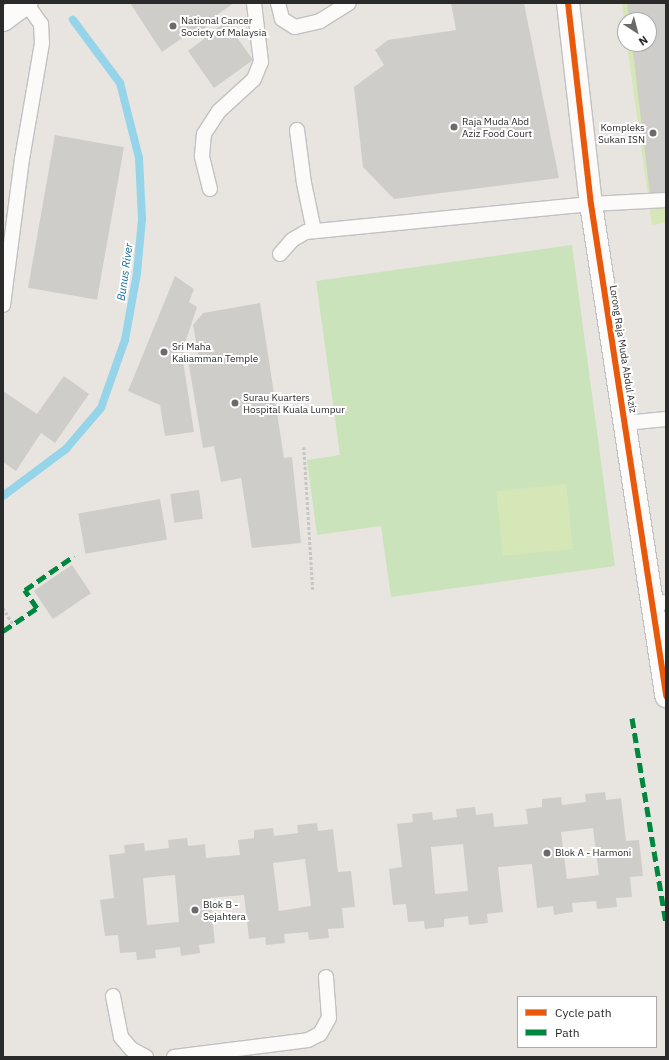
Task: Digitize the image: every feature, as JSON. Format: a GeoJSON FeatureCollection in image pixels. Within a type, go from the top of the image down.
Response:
{"type":"FeatureCollection","features":[{"type":"Feature","properties":{"kind":"street"},"geometry":{"type":"LineString","coordinates":[[3,20],[26,3]]}},
{"type":"Feature","properties":{"kind":"street","name":"Lorong Raja Muda Abdul Aziz"},"geometry":{"type":"LineString","coordinates":[[568,3],[591,204],[625,423],[659,603],[666,696]]}},
{"type":"Feature","properties":{"kind":"lane"},"geometry":{"type":"LineString","coordinates":[[3,305],[22,159],[42,43],[41,24],[26,3]]}},
{"type":"Feature","properties":{"kind":"lane"},"geometry":{"type":"LineString","coordinates":[[210,189],[202,156],[204,134],[219,111],[254,80],[261,62],[254,3]]}},
{"type":"Feature","properties":{"kind":"lane"},"geometry":{"type":"LineString","coordinates":[[278,3],[282,19],[295,27],[320,21],[349,3]]}},
{"type":"Feature","properties":{"kind":"lane"},"geometry":{"type":"LineString","coordinates":[[297,130],[304,183],[314,231]]}},
{"type":"Feature","properties":{"kind":"lane"},"geometry":{"type":"LineString","coordinates":[[280,254],[292,240],[306,232],[591,204],[666,200]]}},
{"type":"Feature","properties":{"kind":"lane"},"geometry":{"type":"LineString","coordinates":[[625,423],[666,419]]}},
{"type":"Feature","properties":{"kind":"lane"},"geometry":{"type":"LineString","coordinates":[[174,1057],[308,1040],[320,1034],[329,1018],[326,977]]}},
{"type":"Feature","properties":{"kind":"lane"},"geometry":{"type":"LineString","coordinates":[[113,996],[121,1037],[131,1049],[146,1057]]}},
{"type":"Feature","properties":{"kind":"path"},"geometry":{"type":"LineString","coordinates":[[304,447],[312,590]]}},
{"type":"Feature","properties":{"kind":"path"},"geometry":{"type":"LineString","coordinates":[[3,608],[13,624]]}},
{"type":"Feature","properties":{"kind":"green space","name":"Kompleks Sukan ISN"},"geometry":{"type":"Polygon","coordinates":[[[622,3],[666,3],[666,222],[652,225],[628,52],[657,52],[657,12],[623,12],[622,3]]]}},
{"type":"Feature","properties":{"kind":"green space"},"geometry":{"type":"Polygon","coordinates":[[[572,245],[615,566],[391,597],[381,526],[317,535],[307,460],[340,455],[316,281],[572,245]]]}},
{"type":"Feature","properties":{"kind":"green space"},"geometry":{"type":"Polygon","coordinates":[[[566,484],[573,549],[503,556],[496,491],[566,484]]]}},
{"type":"Feature","properties":{"kind":"building"},"geometry":{"type":"Polygon","coordinates":[[[130,3],[234,3],[204,24],[210,33],[226,22],[253,60],[214,88],[188,51],[204,39],[197,28],[162,52],[130,3]]]}},
{"type":"Feature","properties":{"kind":"building","name":"Raja Muda Abd Aziz Food Court"},"geometry":{"type":"Polygon","coordinates":[[[451,3],[524,3],[559,178],[394,199],[363,167],[354,87],[384,65],[375,50],[388,40],[456,30],[451,3]]]}},
{"type":"Feature","properties":{"kind":"building","name":"Kompleks Sukan ISN"},"geometry":{"type":"Polygon","coordinates":[[[627,3],[666,3],[666,192],[650,194],[633,52],[657,52],[657,12],[628,12],[627,3]]]}},
{"type":"Feature","properties":{"kind":"building"},"geometry":{"type":"Polygon","coordinates":[[[55,135],[124,147],[97,300],[28,288],[55,135]]]}},
{"type":"Feature","properties":{"kind":"building","name":"Sri Maha Kaliamman Temple"},"geometry":{"type":"Polygon","coordinates":[[[175,276],[194,289],[189,302],[197,307],[185,343],[183,361],[194,432],[165,436],[160,405],[128,391],[175,276]]]}},
{"type":"Feature","properties":{"kind":"building","name":"Surau Kuarters Hospital Kuala Lumpur"},"geometry":{"type":"Polygon","coordinates":[[[260,303],[284,458],[292,457],[301,543],[252,548],[241,478],[221,482],[214,446],[203,448],[188,360],[199,358],[193,325],[203,313],[260,303]]]}},
{"type":"Feature","properties":{"kind":"building"},"geometry":{"type":"Polygon","coordinates":[[[64,376],[89,394],[55,443],[41,433],[16,471],[3,462],[3,391],[37,414],[64,376]]]}},
{"type":"Feature","properties":{"kind":"building"},"geometry":{"type":"Polygon","coordinates":[[[199,490],[203,519],[174,523],[170,494],[199,490]]]}},
{"type":"Feature","properties":{"kind":"building"},"geometry":{"type":"Polygon","coordinates":[[[160,499],[167,539],[85,554],[78,513],[160,499]]]}},
{"type":"Feature","properties":{"kind":"building"},"geometry":{"type":"Polygon","coordinates":[[[72,565],[91,593],[53,619],[34,591],[72,565]]]}},
{"type":"Feature","properties":{"kind":"building"},"geometry":{"type":"Polygon","coordinates":[[[605,792],[606,800],[621,798],[626,841],[639,840],[643,876],[630,877],[632,897],[616,898],[617,907],[597,909],[596,901],[572,903],[573,912],[554,915],[553,906],[537,908],[532,864],[498,867],[503,912],[487,914],[488,923],[469,925],[468,916],[444,919],[444,927],[425,929],[424,921],[408,922],[406,904],[393,905],[389,869],[402,867],[397,824],[413,822],[412,814],[432,812],[433,820],[457,817],[456,809],[475,807],[476,815],[493,813],[494,827],[528,824],[526,809],[542,807],[542,799],[561,797],[562,805],[586,802],[585,794],[605,792]],[[593,828],[561,832],[567,879],[599,875],[593,828]],[[463,844],[431,847],[435,894],[468,891],[463,844]]]}},
{"type":"Feature","properties":{"kind":"building"},"geometry":{"type":"Polygon","coordinates":[[[317,823],[318,831],[333,829],[338,872],[351,871],[355,907],[342,908],[344,928],[328,929],[329,938],[309,940],[308,932],[284,934],[285,943],[266,945],[265,937],[249,939],[244,895],[210,898],[215,943],[199,945],[200,953],[181,956],[180,947],[155,950],[156,958],[137,960],[136,952],[120,953],[118,935],[105,936],[100,900],[114,898],[109,855],[125,853],[124,845],[144,843],[145,851],[169,848],[168,840],[187,838],[188,846],[205,844],[206,858],[240,855],[238,840],[254,838],[254,830],[273,828],[274,836],[298,833],[297,825],[317,823]],[[305,859],[273,863],[279,911],[311,906],[305,859]],[[175,875],[143,878],[147,925],[179,922],[175,875]]]}},
{"type":"Feature","properties":{"kind":"waterway","name":"Bunus River"},"geometry":{"type":"LineString","coordinates":[[3,496],[66,449],[101,408],[125,340],[137,273],[142,219],[139,158],[120,83],[73,20]]}},
{"type":"Feature","properties":{"kind":"marked path"},"geometry":{"type":"LineString","coordinates":[[3,631],[37,608],[25,590],[74,556]]}},
{"type":"Feature","properties":{"kind":"marked path"},"geometry":{"type":"LineString","coordinates":[[632,718],[666,923]]}},
{"type":"Feature","properties":{"kind":"cycle path"},"geometry":{"type":"LineString","coordinates":[[568,3],[591,204],[666,696]]}},
{"type":"Feature","properties":{"kind":"place","name":"National Cancer Society of Malaysia"},"geometry":{"type":"Point","coordinates":[173,26]}},
{"type":"Feature","properties":{"kind":"place","name":"Raja Muda Abd Aziz Food Court"},"geometry":{"type":"Point","coordinates":[454,127]}},
{"type":"Feature","properties":{"kind":"place","name":"Kompleks Sukan ISN"},"geometry":{"type":"Point","coordinates":[653,133]}},
{"type":"Feature","properties":{"kind":"place","name":"Sri Maha Kaliamman Temple"},"geometry":{"type":"Point","coordinates":[164,352]}},
{"type":"Feature","properties":{"kind":"place","name":"Surau Kuarters Hospital Kuala Lumpur"},"geometry":{"type":"Point","coordinates":[235,403]}},
{"type":"Feature","properties":{"kind":"place","name":"Blok A - Harmoni"},"geometry":{"type":"Point","coordinates":[547,853]}},
{"type":"Feature","properties":{"kind":"place","name":"Blok B - Sejahtera"},"geometry":{"type":"Point","coordinates":[195,910]}}]}
